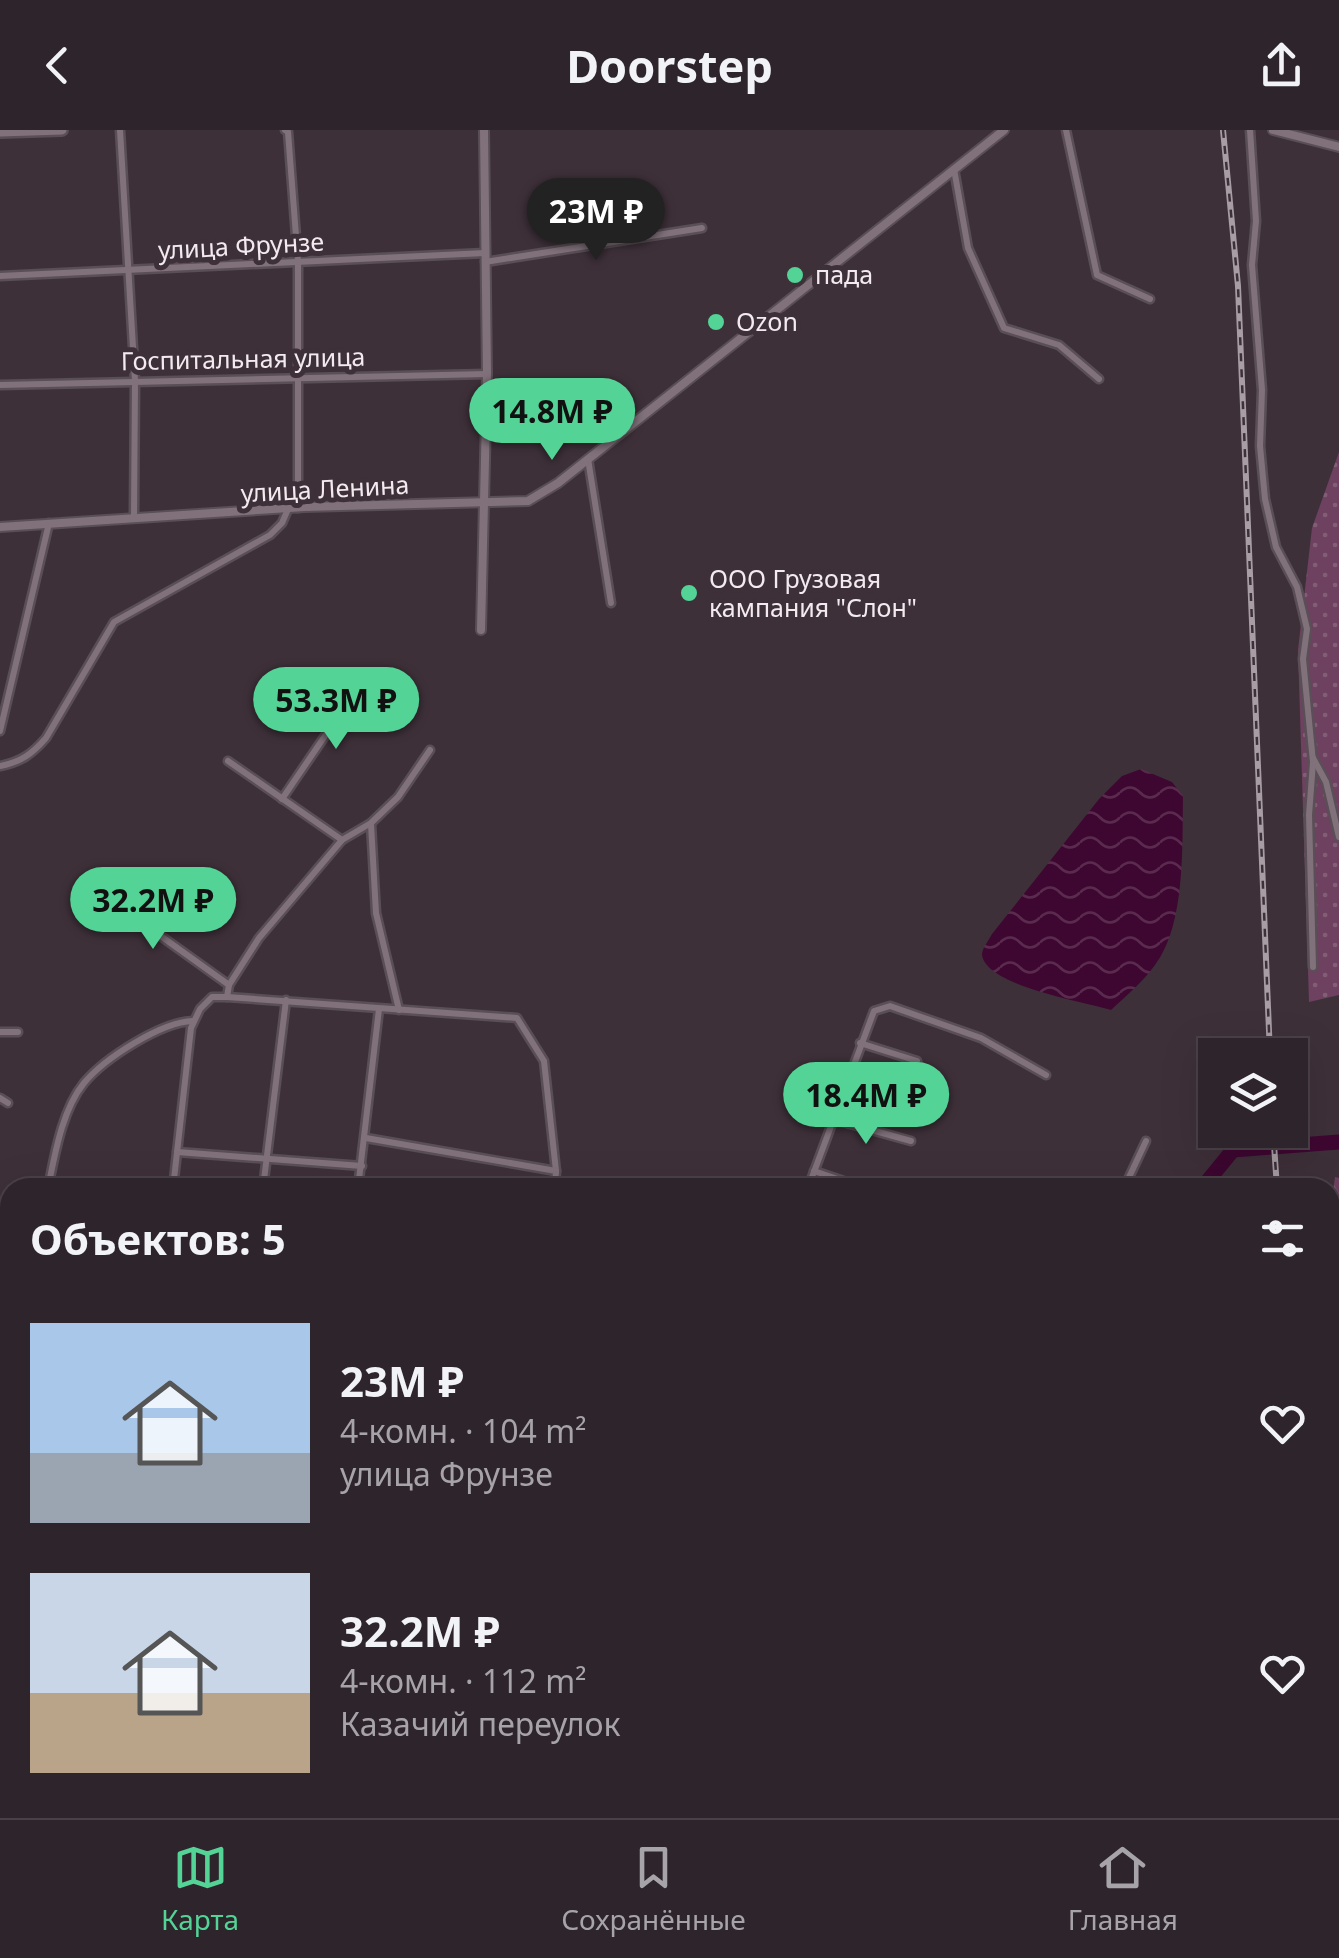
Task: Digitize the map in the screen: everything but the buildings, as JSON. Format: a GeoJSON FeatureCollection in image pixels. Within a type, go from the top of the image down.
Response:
{"type":"FeatureCollection","features":[{"type":"Feature","properties":{"kind":"main road"},"geometry":{"type":"LineString","coordinates":[[0,132],[62,130]]}},
{"type":"Feature","properties":{"kind":"street"},"geometry":{"type":"LineString","coordinates":[[120,130],[135,381],[134,519]]}},
{"type":"Feature","properties":{"kind":"street"},"geometry":{"type":"LineString","coordinates":[[0,766],[16,763],[46,738],[114,622],[270,536],[293,508],[298,262],[285,130]]}},
{"type":"Feature","properties":{"kind":"street"},"geometry":{"type":"LineString","coordinates":[[480,630],[486,374],[484,130]]}},
{"type":"Feature","properties":{"kind":"street","name":"улица Ленина"},"geometry":{"type":"LineString","coordinates":[[0,527],[293,508],[528,501],[588,459],[1004,130]]}},
{"type":"Feature","properties":{"kind":"street"},"geometry":{"type":"LineString","coordinates":[[1066,130],[1096,275],[1150,300]]}},
{"type":"Feature","properties":{"kind":"street"},"geometry":{"type":"LineString","coordinates":[[1250,130],[1256,221],[1252,265],[1262,390],[1260,446],[1264,499],[1276,547],[1296,587],[1307,629],[1303,659],[1312,758],[1309,815],[1314,967]]}},
{"type":"Feature","properties":{"kind":"street"},"geometry":{"type":"LineString","coordinates":[[1273,130],[1339,148]]}},
{"type":"Feature","properties":{"kind":"street"},"geometry":{"type":"LineString","coordinates":[[954,169],[968,248],[1004,328],[1059,345],[1099,379]]}},
{"type":"Feature","properties":{"kind":"street","name":"улица Фрунзе"},"geometry":{"type":"LineString","coordinates":[[0,276],[485,258],[702,228]]}},
{"type":"Feature","properties":{"kind":"street","name":"Госпитальная улица"},"geometry":{"type":"LineString","coordinates":[[0,384],[486,374]]}},
{"type":"Feature","properties":{"kind":"street"},"geometry":{"type":"LineString","coordinates":[[588,459],[611,603]]}},
{"type":"Feature","properties":{"kind":"street"},"geometry":{"type":"LineString","coordinates":[[0,731],[50,523]]}},
{"type":"Feature","properties":{"kind":"street"},"geometry":{"type":"LineString","coordinates":[[282,799],[359,686]]}},
{"type":"Feature","properties":{"kind":"street"},"geometry":{"type":"LineString","coordinates":[[226,997],[228,985],[258,938],[342,840],[370,823],[398,797],[430,750]]}},
{"type":"Feature","properties":{"kind":"street"},"geometry":{"type":"LineString","coordinates":[[1312,758],[1326,782],[1339,837]]}},
{"type":"Feature","properties":{"kind":"street"},"geometry":{"type":"LineString","coordinates":[[228,761],[342,840]]}},
{"type":"Feature","properties":{"kind":"street"},"geometry":{"type":"LineString","coordinates":[[370,823],[376,914],[398,1010]]}},
{"type":"Feature","properties":{"kind":"street"},"geometry":{"type":"LineString","coordinates":[[98,891],[228,985]]}},
{"type":"Feature","properties":{"kind":"street"},"geometry":{"type":"LineString","coordinates":[[174,1178],[193,1021],[212,997],[226,997],[517,1018],[544,1061],[555,1178]]}},
{"type":"Feature","properties":{"kind":"street"},"geometry":{"type":"LineString","coordinates":[[263,1178],[286,1000]]}},
{"type":"Feature","properties":{"kind":"street"},"geometry":{"type":"LineString","coordinates":[[812,1178],[874,1011],[890,1006],[981,1038],[1046,1075]]}},
{"type":"Feature","properties":{"kind":"street"},"geometry":{"type":"LineString","coordinates":[[360,1178],[379,1010]]}},
{"type":"Feature","properties":{"kind":"street"},"geometry":{"type":"LineString","coordinates":[[50,1178],[57,1144],[84,1083],[136,1040],[178,1022],[193,1021]]}},
{"type":"Feature","properties":{"kind":"street"},"geometry":{"type":"LineString","coordinates":[[0,1032],[18,1032]]}},
{"type":"Feature","properties":{"kind":"street"},"geometry":{"type":"LineString","coordinates":[[860,1043],[917,1061]]}},
{"type":"Feature","properties":{"kind":"street"},"geometry":{"type":"LineString","coordinates":[[832,1119],[911,1141]]}},
{"type":"Feature","properties":{"kind":"street"},"geometry":{"type":"LineString","coordinates":[[366,1138],[556,1171]]}},
{"type":"Feature","properties":{"kind":"street"},"geometry":{"type":"LineString","coordinates":[[1129,1178],[1146,1141]]}},
{"type":"Feature","properties":{"kind":"street"},"geometry":{"type":"LineString","coordinates":[[176,1152],[362,1166]]}},
{"type":"Feature","properties":{"kind":"street"},"geometry":{"type":"LineString","coordinates":[[814,1171],[835,1178]]}},
{"type":"Feature","properties":{"kind":"green space"},"geometry":{"type":"Polygon","coordinates":[[[1339,452],[1339,995],[1309,1002],[1298,650],[1312,528],[1339,452]]]}},
{"type":"Feature","properties":{"kind":"water"},"geometry":{"type":"Polygon","coordinates":[[[1141,769],[1172,782],[1183,796],[1177,906],[1165,948],[1155,965],[1111,1010],[1038,991],[1000,976],[982,955],[992,934],[1099,799],[1122,776],[1141,769]]]}},
{"type":"Feature","properties":{"kind":"waterway"},"geometry":{"type":"LineString","coordinates":[[1210,1178],[1233,1150],[1339,1142]]}},
{"type":"Feature","properties":{"kind":"railway"},"geometry":{"type":"LineString","coordinates":[[1223,130],[1238,286],[1269,1038]]}},
{"type":"Feature","properties":{"kind":"railway"},"geometry":{"type":"LineString","coordinates":[[1274,1148],[1276,1178]]}},
{"type":"Feature","properties":{"kind":"place","name":"пада"},"geometry":{"type":"Point","coordinates":[795,275]}},
{"type":"Feature","properties":{"kind":"place","name":"Ozon"},"geometry":{"type":"Point","coordinates":[716,322]}},
{"type":"Feature","properties":{"kind":"place","name":"ООО Грузовая кампания \"Слон\""},"geometry":{"type":"Point","coordinates":[689,593]}}]}
